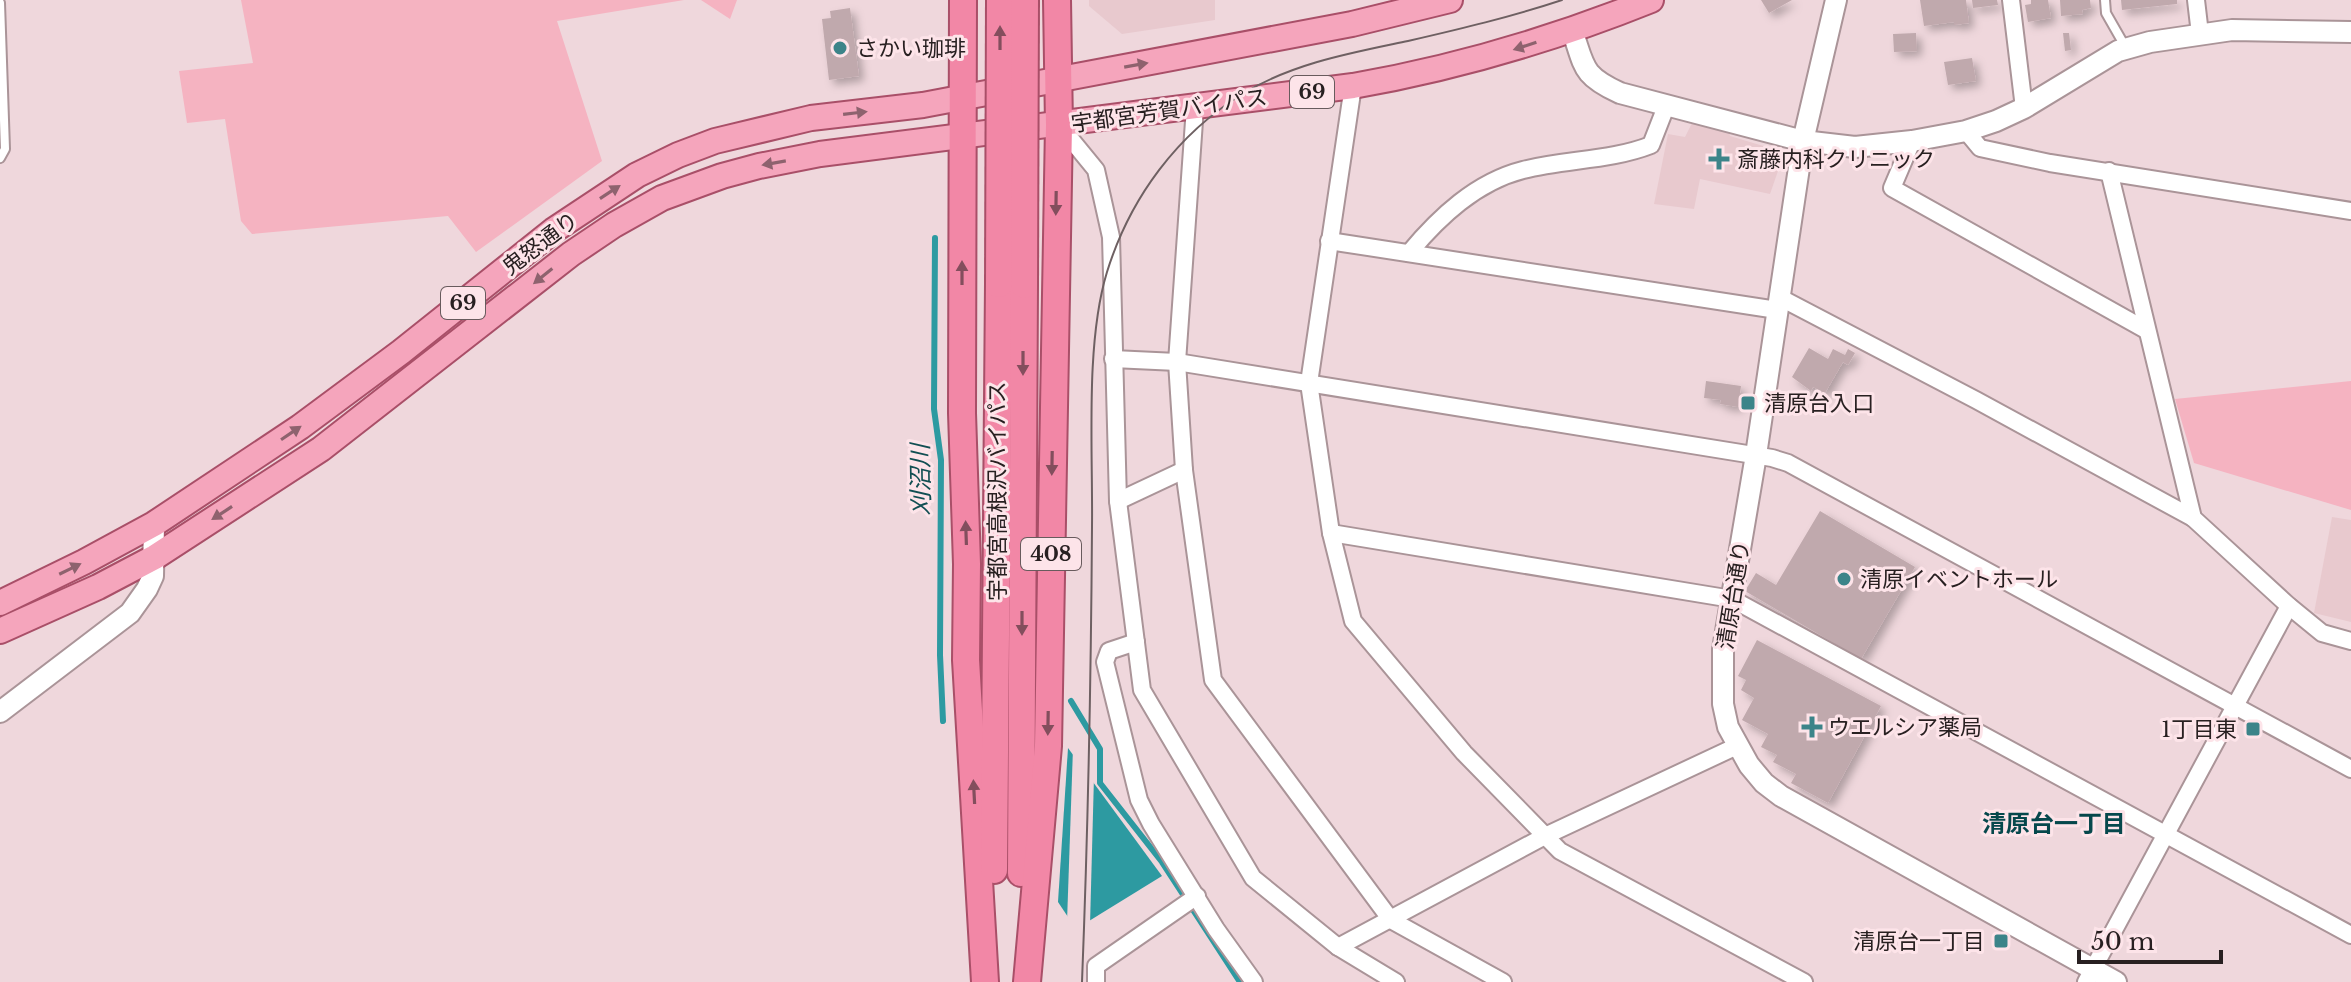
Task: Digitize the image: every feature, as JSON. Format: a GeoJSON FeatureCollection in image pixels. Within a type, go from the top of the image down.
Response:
{"type":"FeatureCollection","features":[{"type":"Feature","properties":{"kind":"highway"},"geometry":{"type":"LineString","coordinates":[[963,0],[962,413],[967,564],[966,660],[985,982]]}},
{"type":"Feature","properties":{"kind":"highway","name":"宇都宮高根沢バイパス"},"geometry":{"type":"LineString","coordinates":[[1000,0],[1011,285],[1021,982]]}},
{"type":"Feature","properties":{"kind":"highway","name":"宇都宮高根沢バイパス"},"geometry":{"type":"LineString","coordinates":[[993,982],[1011,285],[1025,0]]}},
{"type":"Feature","properties":{"kind":"highway","name":"408"},"geometry":{"type":"LineString","coordinates":[[1027,982],[1048,746],[1059,125],[1057,0]]}},
{"type":"Feature","properties":{"kind":"main road","name":"69"},"geometry":{"type":"LineString","coordinates":[[1059,78],[1352,24],[1450,0]]}},
{"type":"Feature","properties":{"kind":"main road","name":"宇都宮芳賀バイパス"},"geometry":{"type":"LineString","coordinates":[[962,136],[1353,86],[1484,59],[1651,0]]}},
{"type":"Feature","properties":{"kind":"main road","name":"鬼怒通り"},"geometry":{"type":"LineString","coordinates":[[0,603],[154,524],[300,427],[401,352],[554,230],[637,175],[678,155],[749,132],[811,118],[923,105],[1059,78]]}},
{"type":"Feature","properties":{"kind":"main road","name":"鬼怒通り"},"geometry":{"type":"LineString","coordinates":[[0,631],[98,587],[155,557],[321,449],[571,254],[662,198],[759,166],[820,154],[962,136]]}},
{"type":"Feature","properties":{"kind":"street","name":"清原台通り"},"geometry":{"type":"LineString","coordinates":[[1836,0],[1803,141],[1756,455],[1723,649],[1723,704],[1728,727],[1737,746],[1764,783],[1781,796],[2089,976],[2116,982]]}},
{"type":"Feature","properties":{"kind":"street"},"geometry":{"type":"LineString","coordinates":[[2011,0],[2024,108]]}},
{"type":"Feature","properties":{"kind":"street"},"geometry":{"type":"LineString","coordinates":[[2196,0],[2200,34]]}},
{"type":"Feature","properties":{"kind":"street"},"geometry":{"type":"LineString","coordinates":[[1572,30],[1587,73],[1597,83],[1620,93],[1803,141],[1855,147],[1966,131],[2024,108],[2093,64],[2127,48],[2150,42],[2263,29],[2351,32]]}},
{"type":"Feature","properties":{"kind":"street"},"geometry":{"type":"LineString","coordinates":[[1353,86],[1309,383],[1331,533],[1353,621],[1464,753],[1560,851],[1804,982]]}},
{"type":"Feature","properties":{"kind":"street"},"geometry":{"type":"LineString","coordinates":[[1409,253],[1435,221],[1469,196],[1503,177],[1524,170],[1626,155],[1651,145],[1667,104]]}},
{"type":"Feature","properties":{"kind":"street"},"geometry":{"type":"LineString","coordinates":[[1195,107],[1177,362],[1184,470],[1213,680],[1391,920],[1503,982]]}},
{"type":"Feature","properties":{"kind":"street"},"geometry":{"type":"LineString","coordinates":[[1059,125],[1096,170],[1111,237],[1118,501],[1142,690],[1253,878],[1338,947],[1396,982]]}},
{"type":"Feature","properties":{"kind":"street"},"geometry":{"type":"LineString","coordinates":[[1966,131],[1980,148],[2050,163],[2351,211]]}},
{"type":"Feature","properties":{"kind":"street"},"geometry":{"type":"LineString","coordinates":[[1912,141],[1892,188],[2146,330]]}},
{"type":"Feature","properties":{"kind":"street"},"geometry":{"type":"LineString","coordinates":[[2109,171],[2193,518]]}},
{"type":"Feature","properties":{"kind":"street"},"geometry":{"type":"LineString","coordinates":[[1329,241],[1778,304],[1976,400],[2193,518],[2322,633],[2351,641]]}},
{"type":"Feature","properties":{"kind":"street"},"geometry":{"type":"LineString","coordinates":[[1113,359],[1177,362],[1756,455],[1788,463],[2351,769]]}},
{"type":"Feature","properties":{"kind":"street"},"geometry":{"type":"LineString","coordinates":[[1118,501],[1184,470]]}},
{"type":"Feature","properties":{"kind":"street"},"geometry":{"type":"LineString","coordinates":[[0,712],[130,613],[153,576],[154,524]]}},
{"type":"Feature","properties":{"kind":"street"},"geometry":{"type":"LineString","coordinates":[[1331,533],[1732,599],[2351,935]]}},
{"type":"Feature","properties":{"kind":"street"},"geometry":{"type":"LineString","coordinates":[[2089,976],[2289,606]]}},
{"type":"Feature","properties":{"kind":"street"},"geometry":{"type":"LineString","coordinates":[[1136,642],[1109,651],[1105,662],[1139,800],[1190,901],[1216,929],[1254,982]]}},
{"type":"Feature","properties":{"kind":"street"},"geometry":{"type":"LineString","coordinates":[[1338,947],[1545,836],[1737,746]]}},
{"type":"Feature","properties":{"kind":"street"},"geometry":{"type":"LineString","coordinates":[[1096,982],[1096,966],[1190,901]]}},
{"type":"Feature","properties":{"kind":"lane"},"geometry":{"type":"LineString","coordinates":[[2105,0],[2106,13],[2127,48]]}},
{"type":"Feature","properties":{"kind":"lane"},"geometry":{"type":"LineString","coordinates":[[0,3],[5,149],[0,158]]}},
{"type":"Feature","properties":{"kind":"shaded area"},"geometry":{"type":"Polygon","coordinates":[[[241,0],[684,0],[557,21],[602,161],[476,252],[448,216],[252,234],[241,221],[225,119],[187,123],[179,71],[253,63],[241,0]]]}},
{"type":"Feature","properties":{"kind":"shaded area"},"geometry":{"type":"Polygon","coordinates":[[[701,0],[737,0],[730,19],[701,0]]]}},
{"type":"Feature","properties":{"kind":"shaded area"},"geometry":{"type":"Polygon","coordinates":[[[1089,0],[1215,0],[1215,20],[1122,34],[1089,6],[1089,0]]]}},
{"type":"Feature","properties":{"kind":"shaded area","name":"斎藤内科クリニック"},"geometry":{"type":"Polygon","coordinates":[[[1694,119],[1728,127],[1730,136],[1770,148],[1778,171],[1770,194],[1700,179],[1694,209],[1654,204],[1668,134],[1685,137],[1694,119]]]}},
{"type":"Feature","properties":{"kind":"shaded area"},"geometry":{"type":"Polygon","coordinates":[[[2351,381],[2351,510],[2194,463],[2175,399],[2351,381]]]}},
{"type":"Feature","properties":{"kind":"shaded area"},"geometry":{"type":"Polygon","coordinates":[[[2332,517],[2351,520],[2351,622],[2314,613],[2332,517]]]}},
{"type":"Feature","properties":{"kind":"water"},"geometry":{"type":"Polygon","coordinates":[[[1068,748],[1162,876],[1076,929],[1058,902],[1068,748]]]}},
{"type":"Feature","properties":{"kind":"pier"},"geometry":{"type":"Polygon","coordinates":[[[1073,748],[1094,776],[1090,925],[1076,933],[1067,922],[1073,748]]]}},
{"type":"Feature","properties":{"kind":"building"},"geometry":{"type":"Polygon","coordinates":[[[1761,0],[1792,0],[1769,13],[1761,0]]]}},
{"type":"Feature","properties":{"kind":"building"},"geometry":{"type":"Polygon","coordinates":[[[1920,0],[1966,0],[1969,23],[1924,26],[1920,0]]]}},
{"type":"Feature","properties":{"kind":"building"},"geometry":{"type":"Polygon","coordinates":[[[1972,0],[1997,0],[1998,5],[1973,8],[1972,0]]]}},
{"type":"Feature","properties":{"kind":"building"},"geometry":{"type":"Polygon","coordinates":[[[2031,0],[2048,0],[2051,18],[2028,22],[2025,5],[2031,4],[2031,0]]]}},
{"type":"Feature","properties":{"kind":"building"},"geometry":{"type":"Polygon","coordinates":[[[2060,0],[2090,0],[2091,8],[2082,10],[2083,14],[2061,16],[2060,0]]]}},
{"type":"Feature","properties":{"kind":"building"},"geometry":{"type":"Polygon","coordinates":[[[2121,0],[2177,0],[2177,4],[2122,10],[2121,0]]]}},
{"type":"Feature","properties":{"kind":"building","name":"さかい珈琲"},"geometry":{"type":"Polygon","coordinates":[[[850,8],[859,76],[829,80],[822,19],[831,18],[830,11],[850,8]]]}},
{"type":"Feature","properties":{"kind":"building"},"geometry":{"type":"Polygon","coordinates":[[[1916,33],[1917,51],[1894,52],[1893,34],[1916,33]]]}},
{"type":"Feature","properties":{"kind":"building"},"geometry":{"type":"Polygon","coordinates":[[[2063,33],[2069,33],[2071,50],[2065,51],[2063,33]]]}},
{"type":"Feature","properties":{"kind":"building"},"geometry":{"type":"Polygon","coordinates":[[[1972,58],[1976,81],[1948,85],[1944,62],[1972,58]]]}},
{"type":"Feature","properties":{"kind":"building"},"geometry":{"type":"Polygon","coordinates":[[[1809,348],[1828,359],[1833,349],[1845,355],[1848,349],[1855,353],[1848,365],[1843,362],[1825,393],[1813,387],[1811,391],[1792,377],[1809,348]]]}},
{"type":"Feature","properties":{"kind":"building"},"geometry":{"type":"Polygon","coordinates":[[[1706,381],[1741,386],[1738,407],[1720,404],[1721,400],[1704,398],[1706,381]]]}},
{"type":"Feature","properties":{"kind":"building","name":"清原イベントホール"},"geometry":{"type":"Polygon","coordinates":[[[1820,511],[1915,567],[1861,659],[1745,591],[1756,573],[1776,585],[1820,511]]]}},
{"type":"Feature","properties":{"kind":"building","name":"ウエルシア薬局"},"geometry":{"type":"Polygon","coordinates":[[[1757,640],[1881,706],[1828,803],[1791,783],[1796,774],[1773,762],[1777,755],[1761,747],[1768,734],[1742,720],[1754,698],[1741,690],[1746,680],[1738,676],[1757,640]]]}},
{"type":"Feature","properties":{"kind":"waterway","name":"刈沼川"},"geometry":{"type":"LineString","coordinates":[[935,238],[934,409],[941,460],[940,655],[943,721]]}},
{"type":"Feature","properties":{"kind":"waterway","name":"刈沼川"},"geometry":{"type":"LineString","coordinates":[[1071,701],[1100,749],[1100,783],[1162,862],[1240,982]]}},
{"type":"Feature","properties":{"kind":"tram line"},"geometry":{"type":"LineString","coordinates":[[1082,982],[1090,698],[1093,364],[1100,301],[1107,272],[1129,219],[1159,170],[1177,148],[1220,109],[1263,83],[1323,60],[1466,27],[1562,0]]}},
{"type":"Feature","properties":{"kind":"place","name":"さかい珈琲"},"geometry":{"type":"Point","coordinates":[840,48]}},
{"type":"Feature","properties":{"kind":"place","name":"斎藤内科クリニック"},"geometry":{"type":"Point","coordinates":[1719,159]}},
{"type":"Feature","properties":{"kind":"place","name":"清原台入口"},"geometry":{"type":"Point","coordinates":[1748,403]}},
{"type":"Feature","properties":{"kind":"place","name":"清原イベントホール"},"geometry":{"type":"Point","coordinates":[1844,579]}},
{"type":"Feature","properties":{"kind":"place","name":"ウエルシア薬局"},"geometry":{"type":"Point","coordinates":[1812,727]}},
{"type":"Feature","properties":{"kind":"place","name":"1丁目東"},"geometry":{"type":"Point","coordinates":[2253,729]}},
{"type":"Feature","properties":{"kind":"place","name":"清原台一丁目"},"geometry":{"type":"Point","coordinates":[2001,941]}},
{"type":"Feature","properties":{"kind":"district","name":"清原台一丁目"},"geometry":{"type":"Point","coordinates":[2054,824]}}]}
